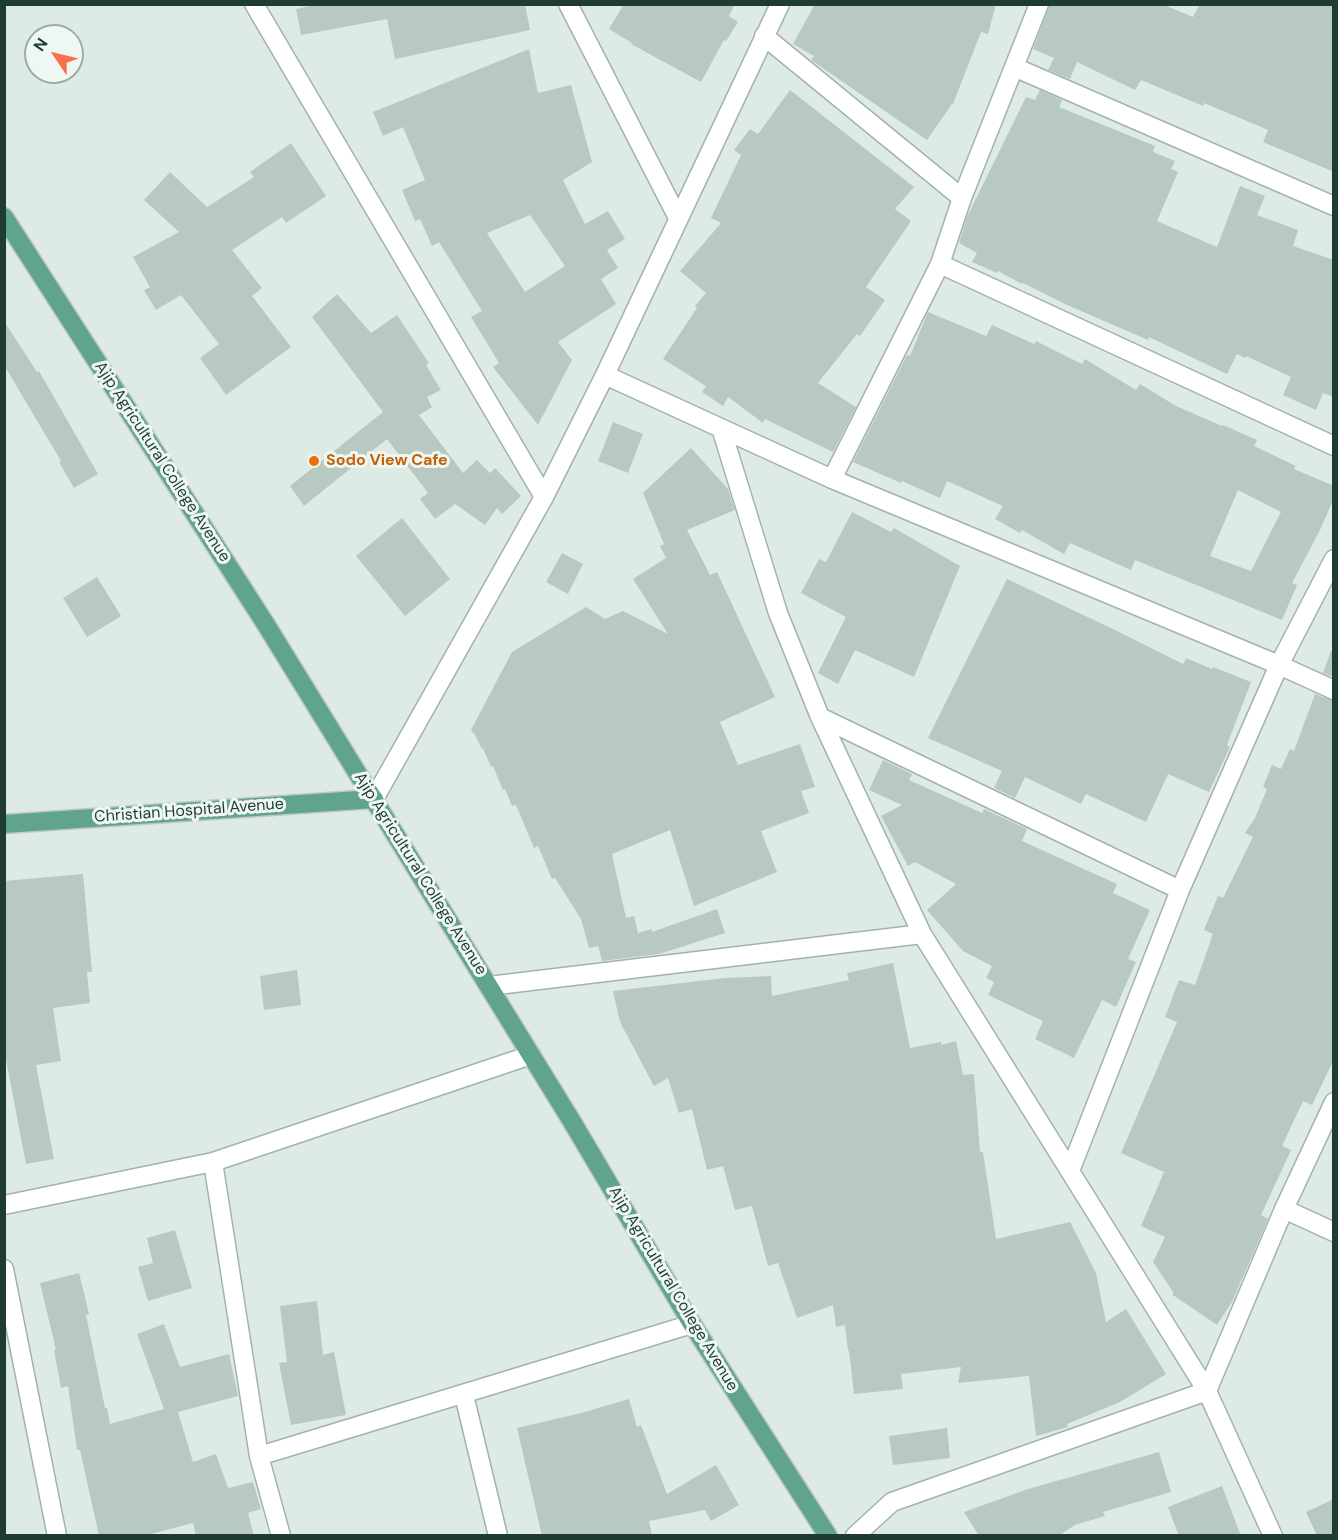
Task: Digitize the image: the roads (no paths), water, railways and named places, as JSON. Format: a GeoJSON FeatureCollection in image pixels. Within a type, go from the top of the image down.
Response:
{"type":"FeatureCollection","features":[{"type":"Feature","properties":{"kind":"main road","name":"Ajip Agricultural College Avenue"},"geometry":{"type":"LineString","coordinates":[[4,217],[266,623],[571,1120],[692,1324],[828,1536]]}},
{"type":"Feature","properties":{"kind":"main road","name":"Christian Hospital Avenue"},"geometry":{"type":"LineString","coordinates":[[4,824],[374,799]]}},
{"type":"Feature","properties":{"kind":"street"},"geometry":{"type":"LineString","coordinates":[[254,4],[544,497]]}},
{"type":"Feature","properties":{"kind":"street"},"geometry":{"type":"LineString","coordinates":[[568,4],[678,218]]}},
{"type":"Feature","properties":{"kind":"street"},"geometry":{"type":"LineString","coordinates":[[374,799],[544,497],[780,4]]}},
{"type":"Feature","properties":{"kind":"street"},"geometry":{"type":"LineString","coordinates":[[832,479],[940,264],[962,198],[1039,4]]}},
{"type":"Feature","properties":{"kind":"street"},"geometry":{"type":"LineString","coordinates":[[764,36],[962,198]]}},
{"type":"Feature","properties":{"kind":"street"},"geometry":{"type":"LineString","coordinates":[[1014,67],[1334,206]]}},
{"type":"Feature","properties":{"kind":"street"},"geometry":{"type":"LineString","coordinates":[[940,264],[1334,446]]}},
{"type":"Feature","properties":{"kind":"street"},"geometry":{"type":"LineString","coordinates":[[604,375],[832,479],[1334,690]]}},
{"type":"Feature","properties":{"kind":"street"},"geometry":{"type":"LineString","coordinates":[[721,428],[778,613],[820,717],[922,934],[1207,1391],[1273,1536]]}},
{"type":"Feature","properties":{"kind":"street"},"geometry":{"type":"LineString","coordinates":[[1070,1171],[1180,890],[1279,665],[1334,559]]}},
{"type":"Feature","properties":{"kind":"street"},"geometry":{"type":"LineString","coordinates":[[820,717],[1180,890]]}},
{"type":"Feature","properties":{"kind":"street"},"geometry":{"type":"LineString","coordinates":[[489,986],[922,934]]}},
{"type":"Feature","properties":{"kind":"street"},"geometry":{"type":"LineString","coordinates":[[4,1205],[213,1161],[531,1055]]}},
{"type":"Feature","properties":{"kind":"street"},"geometry":{"type":"LineString","coordinates":[[855,1536],[892,1502],[1207,1391],[1284,1209],[1334,1102]]}},
{"type":"Feature","properties":{"kind":"street"},"geometry":{"type":"LineString","coordinates":[[213,1161],[260,1456],[281,1536]]}},
{"type":"Feature","properties":{"kind":"street"},"geometry":{"type":"LineString","coordinates":[[1284,1209],[1334,1232]]}},
{"type":"Feature","properties":{"kind":"street"},"geometry":{"type":"LineString","coordinates":[[4,1269],[57,1536]]}},
{"type":"Feature","properties":{"kind":"street"},"geometry":{"type":"LineString","coordinates":[[260,1456],[692,1324]]}},
{"type":"Feature","properties":{"kind":"street"},"geometry":{"type":"LineString","coordinates":[[465,1395],[498,1536]]}},
{"type":"Feature","properties":{"kind":"place","name":"Sodo View Cafe"},"geometry":{"type":"Point","coordinates":[314,461]}}]}
